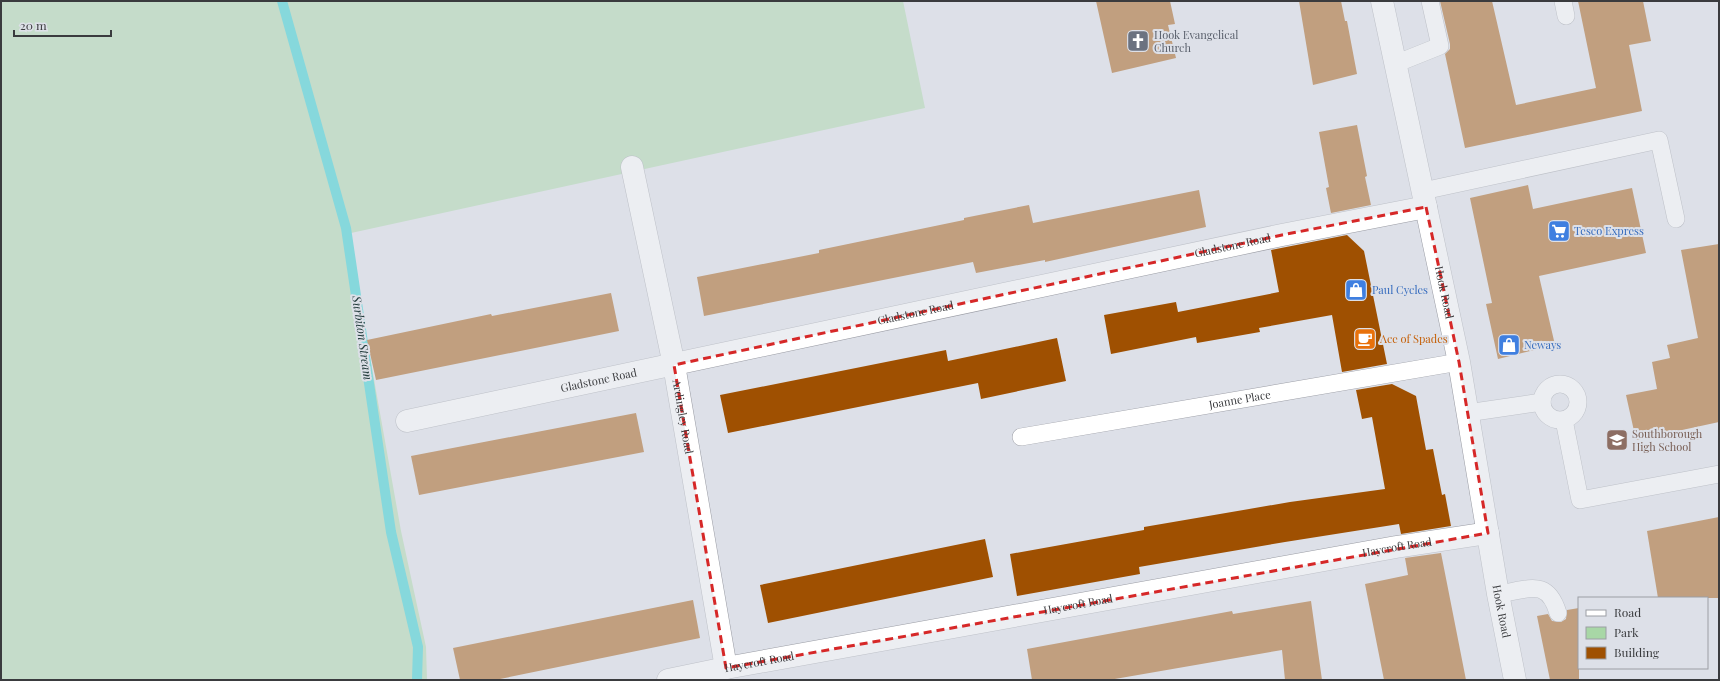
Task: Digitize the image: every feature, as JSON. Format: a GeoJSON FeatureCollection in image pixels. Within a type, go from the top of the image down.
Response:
{"type":"FeatureCollection","features":[{"type":"Feature","properties":{"kind":"street","name":"Hook Road"},"geometry":{"type":"LineString","coordinates":[[1382,1],[1394,64],[1459,362],[1498,594],[1515,680]]}},
{"type":"Feature","properties":{"kind":"street","name":"Ardingley Road"},"geometry":{"type":"LineString","coordinates":[[632,167],[674,365],[726,668]]}},
{"type":"Feature","properties":{"kind":"street","name":"Gladstone Road"},"geometry":{"type":"LineString","coordinates":[[407,421],[1274,236],[1424,199]]}},
{"type":"Feature","properties":{"kind":"street","name":"Haycroft Road"},"geometry":{"type":"LineString","coordinates":[[668,680],[726,668],[1396,547],[1488,533]]}},
{"type":"Feature","properties":{"kind":"lane"},"geometry":{"type":"LineString","coordinates":[[1394,64],[1440,46],[1430,1]]}},
{"type":"Feature","properties":{"kind":"lane"},"geometry":{"type":"LineString","coordinates":[[1424,199],[1659,140],[1676,219]]}},
{"type":"Feature","properties":{"kind":"lane","name":"Joanne Place"},"geometry":{"type":"LineString","coordinates":[[1021,436],[1459,362]]}},
{"type":"Feature","properties":{"kind":"lane"},"geometry":{"type":"LineString","coordinates":[[1564,384],[1570,386],[1578,396],[1578,409],[1570,419],[1564,420],[1553,420],[1544,412],[1542,402],[1543,396],[1551,386],[1564,384]]}},
{"type":"Feature","properties":{"kind":"lane"},"geometry":{"type":"LineString","coordinates":[[1467,413],[1542,402]]}},
{"type":"Feature","properties":{"kind":"lane"},"geometry":{"type":"LineString","coordinates":[[1564,420],[1580,500],[1719,474]]}},
{"type":"Feature","properties":{"kind":"lane"},"geometry":{"type":"LineString","coordinates":[[1498,594],[1540,588],[1548,592],[1554,601],[1558,613]]}},
{"type":"Feature","properties":{"kind":"highlighted area"},"geometry":{"type":"Polygon","coordinates":[[[1426,207],[1459,362],[1488,533],[726,668],[674,365],[1282,235],[1426,207]]]}},
{"type":"Feature","properties":{"kind":"green space"},"geometry":{"type":"Polygon","coordinates":[[[1,1],[903,1],[925,108],[351,233],[367,340],[401,531],[426,647],[427,680],[1,680],[1,1]]]}},
{"type":"Feature","properties":{"kind":"building","name":"Hook Evangelical Church"},"geometry":{"type":"Polygon","coordinates":[[[1096,1],[1170,1],[1175,24],[1168,25],[1176,58],[1112,73],[1096,1]]]}},
{"type":"Feature","properties":{"kind":"building"},"geometry":{"type":"Polygon","coordinates":[[[1299,1],[1341,1],[1345,21],[1347,21],[1357,74],[1313,85],[1299,1]]]}},
{"type":"Feature","properties":{"kind":"building"},"geometry":{"type":"Polygon","coordinates":[[[1440,1],[1492,1],[1516,105],[1596,88],[1578,1],[1643,1],[1651,41],[1629,45],[1642,111],[1465,148],[1445,54],[1450,49],[1450,44],[1440,1]]]}},
{"type":"Feature","properties":{"kind":"building"},"geometry":{"type":"Polygon","coordinates":[[[1357,125],[1371,205],[1331,213],[1326,188],[1329,187],[1319,132],[1357,125]]]}},
{"type":"Feature","properties":{"kind":"building","name":"Tesco Express"},"geometry":{"type":"Polygon","coordinates":[[[1528,185],[1533,209],[1632,188],[1646,253],[1539,276],[1555,345],[1498,359],[1486,304],[1492,303],[1470,198],[1528,185]]]}},
{"type":"Feature","properties":{"kind":"building"},"geometry":{"type":"Polygon","coordinates":[[[1199,190],[1206,227],[1045,262],[1045,260],[976,273],[973,262],[704,316],[697,277],[819,253],[819,250],[1029,205],[1033,223],[1199,190]]]}},
{"type":"Feature","properties":{"kind":"building"},"geometry":{"type":"Polygon","coordinates":[[[1347,235],[1364,251],[1387,364],[1342,372],[1332,315],[1259,328],[1260,332],[1197,343],[1196,337],[1111,354],[1104,315],[1176,302],[1178,312],[1279,292],[1271,250],[1347,235]]]}},
{"type":"Feature","properties":{"kind":"building"},"geometry":{"type":"Polygon","coordinates":[[[1719,244],[1719,422],[1636,440],[1626,395],[1657,389],[1652,362],[1670,358],[1667,345],[1698,338],[1681,250],[1719,244]]]}},
{"type":"Feature","properties":{"kind":"building"},"geometry":{"type":"Polygon","coordinates":[[[611,293],[619,331],[376,380],[367,340],[491,314],[492,316],[611,293]]]}},
{"type":"Feature","properties":{"kind":"building"},"geometry":{"type":"Polygon","coordinates":[[[1057,338],[1066,381],[981,399],[978,383],[728,433],[720,395],[946,350],[948,361],[1057,338]]]}},
{"type":"Feature","properties":{"kind":"building"},"geometry":{"type":"Polygon","coordinates":[[[1392,384],[1416,396],[1426,450],[1433,449],[1442,495],[1445,494],[1451,526],[1401,534],[1399,524],[1285,542],[1139,567],[1140,574],[1017,596],[1010,554],[1144,530],[1144,527],[1290,502],[1385,489],[1372,417],[1362,419],[1356,390],[1392,384]]]}},
{"type":"Feature","properties":{"kind":"building"},"geometry":{"type":"Polygon","coordinates":[[[636,413],[644,452],[419,495],[411,456],[636,413]]]}},
{"type":"Feature","properties":{"kind":"building"},"geometry":{"type":"Polygon","coordinates":[[[1719,517],[1719,598],[1658,597],[1647,531],[1719,517]]]}},
{"type":"Feature","properties":{"kind":"building"},"geometry":{"type":"Polygon","coordinates":[[[985,539],[993,577],[768,623],[760,585],[985,539]]]}},
{"type":"Feature","properties":{"kind":"building"},"geometry":{"type":"Polygon","coordinates":[[[1441,553],[1466,680],[1384,680],[1365,584],[1408,575],[1405,558],[1441,553]]]}},
{"type":"Feature","properties":{"kind":"building"},"geometry":{"type":"Polygon","coordinates":[[[693,600],[700,638],[495,680],[460,680],[453,648],[693,600]]]}},
{"type":"Feature","properties":{"kind":"building"},"geometry":{"type":"Polygon","coordinates":[[[1311,601],[1322,680],[1285,680],[1282,650],[1109,680],[1032,680],[1027,649],[1232,611],[1233,614],[1311,601]]]}},
{"type":"Feature","properties":{"kind":"building"},"geometry":{"type":"Polygon","coordinates":[[[1578,608],[1579,680],[1550,680],[1537,616],[1548,614],[1552,621],[1561,622],[1566,619],[1567,610],[1578,608]]]}},
{"type":"Feature","properties":{"kind":"waterway","name":"Surbiton Stream"},"geometry":{"type":"LineString","coordinates":[[282,1],[346,228],[391,532],[418,647],[417,680]]}},
{"type":"Feature","properties":{"kind":"place","name":"Hook Evangelical Church"},"geometry":{"type":"Point","coordinates":[1138,41]}},
{"type":"Feature","properties":{"kind":"place","name":"Tesco Express"},"geometry":{"type":"Point","coordinates":[1559,231]}},
{"type":"Feature","properties":{"kind":"place","name":"Paul Cycles"},"geometry":{"type":"Point","coordinates":[1356,290]}},
{"type":"Feature","properties":{"kind":"place","name":"Ace of Spades"},"geometry":{"type":"Point","coordinates":[1365,339]}},
{"type":"Feature","properties":{"kind":"place","name":"Neways"},"geometry":{"type":"Point","coordinates":[1509,345]}},
{"type":"Feature","properties":{"kind":"place","name":"Southborough High School"},"geometry":{"type":"Point","coordinates":[1617,440]}}]}
